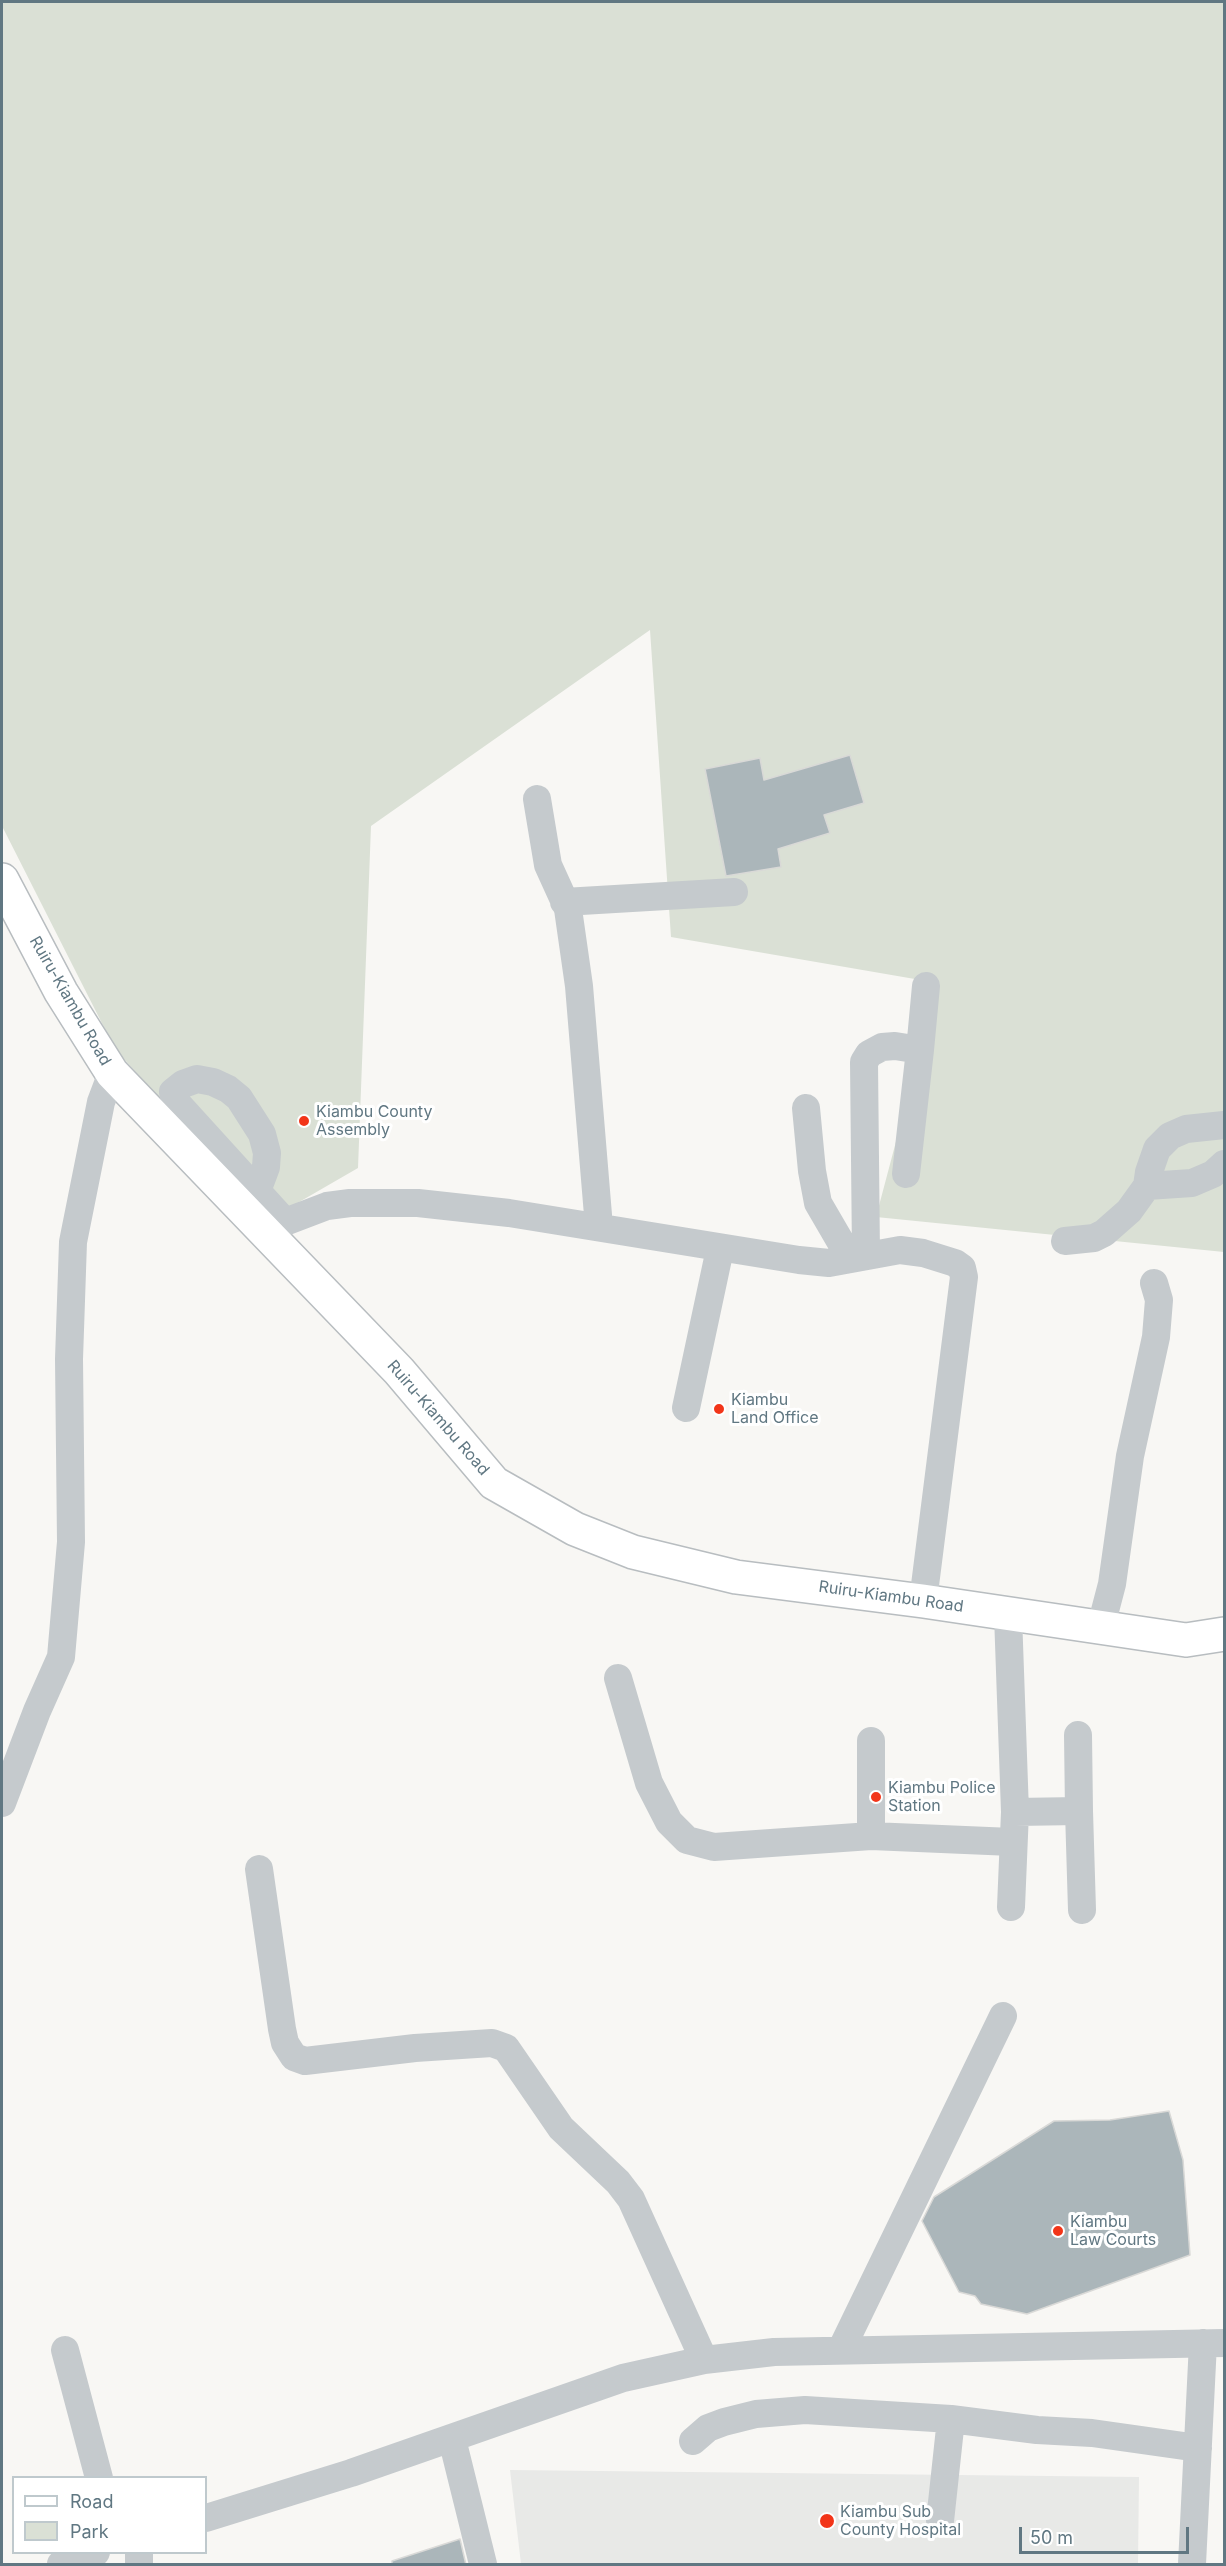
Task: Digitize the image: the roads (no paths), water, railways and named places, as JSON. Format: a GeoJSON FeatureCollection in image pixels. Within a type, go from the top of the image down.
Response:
{"type":"FeatureCollection","features":[{"type":"Feature","properties":{"kind":"main road","name":"Ruiru-Kiambu Road"},"geometry":{"type":"LineString","coordinates":[[2,880],[61,992],[112,1073],[275,1227],[494,1483],[574,1529],[633,1552],[736,1577],[923,1601],[1186,1640],[1224,1634]]}},
{"type":"Feature","properties":{"kind":"street"},"geometry":{"type":"LineString","coordinates":[[537,799],[548,865],[568,909],[579,986],[599,1227]]}},
{"type":"Feature","properties":{"kind":"street"},"geometry":{"type":"LineString","coordinates":[[564,902],[735,891]]}},
{"type":"Feature","properties":{"kind":"street"},"geometry":{"type":"LineString","coordinates":[[906,1174],[926,986]]}},
{"type":"Feature","properties":{"kind":"street"},"geometry":{"type":"LineString","coordinates":[[858,1256],[864,1062],[869,1054],[882,1047],[895,1046],[920,1050]]}},
{"type":"Feature","properties":{"kind":"street"},"geometry":{"type":"LineString","coordinates":[[2,1803],[37,1711],[61,1657],[71,1542],[69,1359],[73,1242],[101,1102],[112,1073]]}},
{"type":"Feature","properties":{"kind":"street"},"geometry":{"type":"LineString","coordinates":[[806,1108],[818,1203],[858,1256]]}},
{"type":"Feature","properties":{"kind":"street"},"geometry":{"type":"LineString","coordinates":[[1065,1241],[1094,1238],[1104,1233],[1129,1212],[1147,1186],[1157,1149],[1170,1136],[1186,1129],[1224,1125]]}},
{"type":"Feature","properties":{"kind":"street"},"geometry":{"type":"LineString","coordinates":[[1147,1186],[1192,1183],[1213,1174],[1224,1164]]}},
{"type":"Feature","properties":{"kind":"street"},"geometry":{"type":"LineString","coordinates":[[257,1191],[275,1227],[327,1206],[376,1202],[418,1203],[498,1212],[599,1227],[720,1249],[829,1263],[900,1250],[923,1253],[955,1263],[962,1268],[964,1277],[923,1601]]}},
{"type":"Feature","properties":{"kind":"street"},"geometry":{"type":"LineString","coordinates":[[686,1408],[720,1249]]}},
{"type":"Feature","properties":{"kind":"street"},"geometry":{"type":"LineString","coordinates":[[1101,1626],[1112,1584],[1130,1456],[1156,1337],[1159,1300],[1154,1283]]}},
{"type":"Feature","properties":{"kind":"street"},"geometry":{"type":"LineString","coordinates":[[1008,1615],[1015,1812],[1011,1907]]}},
{"type":"Feature","properties":{"kind":"street"},"geometry":{"type":"LineString","coordinates":[[618,1678],[649,1783],[669,1821],[687,1840],[714,1847],[871,1836],[1012,1842]]}},
{"type":"Feature","properties":{"kind":"street"},"geometry":{"type":"LineString","coordinates":[[1078,1735],[1082,1910]]}},
{"type":"Feature","properties":{"kind":"street"},"geometry":{"type":"LineString","coordinates":[[871,1741],[871,1836]]}},
{"type":"Feature","properties":{"kind":"street"},"geometry":{"type":"LineString","coordinates":[[1015,1812],[1079,1811]]}},
{"type":"Feature","properties":{"kind":"street"},"geometry":{"type":"LineString","coordinates":[[260,1869],[282,2029],[285,2043],[294,2057],[305,2061],[415,2048],[492,2043],[506,2048],[561,2128],[618,2182],[631,2199],[704,2360]]}},
{"type":"Feature","properties":{"kind":"street"},"geometry":{"type":"LineString","coordinates":[[841,2350],[1003,2016]]}},
{"type":"Feature","properties":{"kind":"street"},"geometry":{"type":"LineString","coordinates":[[207,2518],[351,2473],[623,2378],[704,2360],[774,2352],[1214,2343],[1198,2448],[1192,2565]]}},
{"type":"Feature","properties":{"kind":"street"},"geometry":{"type":"LineString","coordinates":[[65,2350],[98,2476]]}},
{"type":"Feature","properties":{"kind":"street"},"geometry":{"type":"LineString","coordinates":[[693,2441],[708,2428],[756,2414],[804,2410],[951,2419],[1037,2430],[1092,2433],[1198,2448]]}},
{"type":"Feature","properties":{"kind":"street"},"geometry":{"type":"LineString","coordinates":[[940,2521],[951,2419]]}},
{"type":"Feature","properties":{"kind":"street"},"geometry":{"type":"LineString","coordinates":[[452,2439],[483,2565]]}},
{"type":"Feature","properties":{"kind":"street"},"geometry":{"type":"LineString","coordinates":[[61,2565],[93,2554]]}},
{"type":"Feature","properties":{"kind":"place","name":"Kiambu County Assembly"},"geometry":{"type":"Point","coordinates":[304,1121]}},
{"type":"Feature","properties":{"kind":"place","name":"Kiambu Land Office"},"geometry":{"type":"Point","coordinates":[719,1409]}},
{"type":"Feature","properties":{"kind":"place","name":"Kiambu Police Station"},"geometry":{"type":"Point","coordinates":[876,1797]}},
{"type":"Feature","properties":{"kind":"place","name":"Kiambu Law Courts"},"geometry":{"type":"Point","coordinates":[1058,2231]}},
{"type":"Feature","properties":{"kind":"place","name":"Kiambu Sub County Hospital"},"geometry":{"type":"Point","coordinates":[827,2521]}}]}
